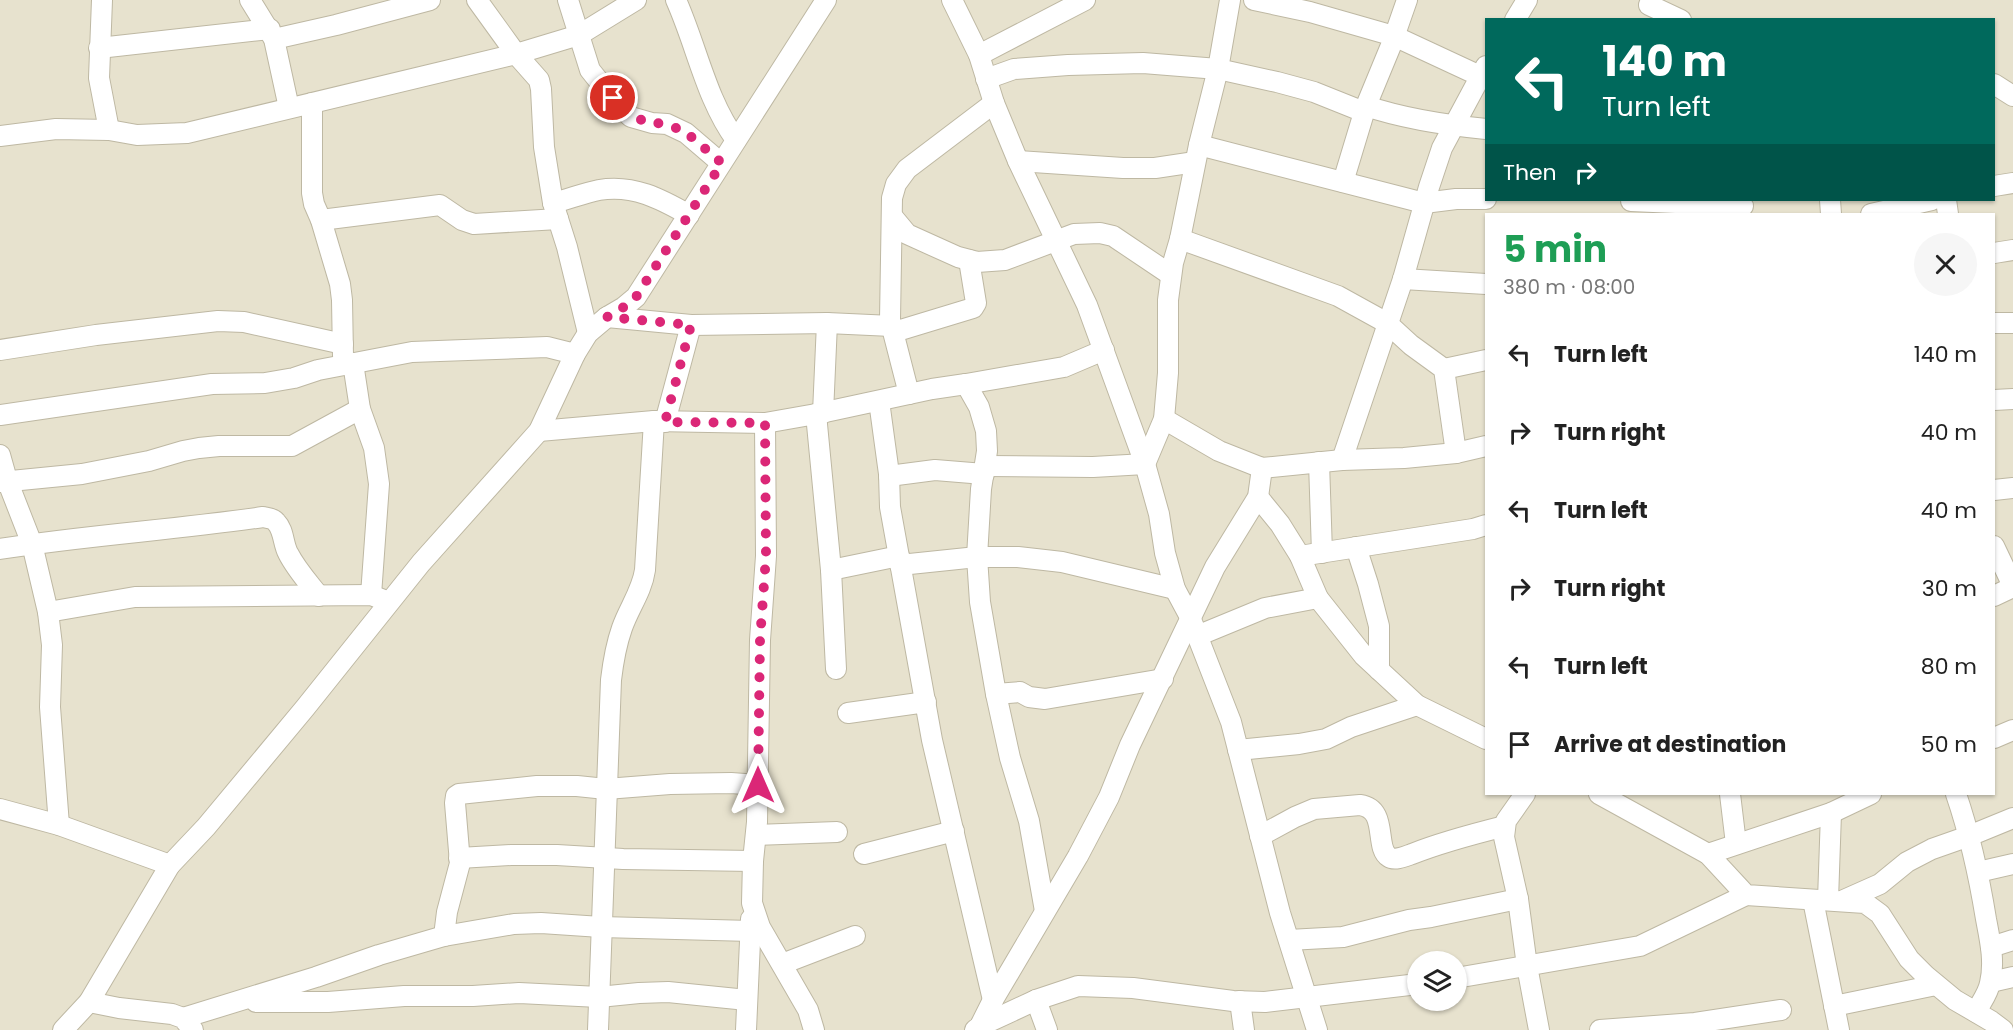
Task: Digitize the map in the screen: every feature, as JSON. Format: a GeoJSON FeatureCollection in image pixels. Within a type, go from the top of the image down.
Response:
{"type":"FeatureCollection","features":[{"type":"Feature","properties":{"kind":"street"},"geometry":{"type":"LineString","coordinates":[[102,0],[99,78],[109,130]]}},
{"type":"Feature","properties":{"kind":"street"},"geometry":{"type":"LineString","coordinates":[[250,0],[272,34],[289,108]]}},
{"type":"Feature","properties":{"kind":"street"},"geometry":{"type":"LineString","coordinates":[[99,48],[272,34],[336,25],[430,0]]}},
{"type":"Feature","properties":{"kind":"street"},"geometry":{"type":"LineString","coordinates":[[477,0],[516,54],[539,80],[544,147],[556,211],[588,333]]}},
{"type":"Feature","properties":{"kind":"street"},"geometry":{"type":"LineString","coordinates":[[568,0],[590,70],[618,105],[631,117],[652,123],[667,124],[686,133],[722,163]]}},
{"type":"Feature","properties":{"kind":"street"},"geometry":{"type":"LineString","coordinates":[[0,136],[56,129],[109,130],[137,135],[187,133],[516,54],[579,35],[636,0]]}},
{"type":"Feature","properties":{"kind":"street"},"geometry":{"type":"LineString","coordinates":[[676,0],[717,109],[736,140]]}},
{"type":"Feature","properties":{"kind":"street"},"geometry":{"type":"LineString","coordinates":[[63,1030],[89,1002],[170,865],[206,827],[236,790],[380,599],[421,563],[539,431],[574,354],[588,333],[636,297],[826,0]]}},
{"type":"Feature","properties":{"kind":"street"},"geometry":{"type":"LineString","coordinates":[[952,0],[979,54],[994,103],[1018,161],[1087,305],[1145,464],[1159,514],[1165,554],[1175,589],[1190,617],[1231,722],[1289,940],[1317,1030]]}},
{"type":"Feature","properties":{"kind":"street"},"geometry":{"type":"LineString","coordinates":[[979,54],[1085,0]]}},
{"type":"Feature","properties":{"kind":"street"},"geometry":{"type":"LineString","coordinates":[[1145,464],[1164,419],[1171,275],[1218,69],[1230,0]]}},
{"type":"Feature","properties":{"kind":"street"},"geometry":{"type":"LineString","coordinates":[[1254,0],[1310,12],[1394,36],[1483,71],[1442,148],[1403,279],[1342,460]]}},
{"type":"Feature","properties":{"kind":"street"},"geometry":{"type":"LineString","coordinates":[[1343,183],[1365,109],[1407,0]]}},
{"type":"Feature","properties":{"kind":"street"},"geometry":{"type":"LineString","coordinates":[[1516,18],[1527,0]]}},
{"type":"Feature","properties":{"kind":"street"},"geometry":{"type":"LineString","coordinates":[[1648,8],[1676,18]]}},
{"type":"Feature","properties":{"kind":"street"},"geometry":{"type":"LineString","coordinates":[[986,79],[1014,69],[1068,65],[1143,63],[1218,69],[1314,92],[1365,109],[1454,126],[1485,129]]}},
{"type":"Feature","properties":{"kind":"street"},"geometry":{"type":"LineString","coordinates":[[1995,85],[2013,96]]}},
{"type":"Feature","properties":{"kind":"street"},"geometry":{"type":"LineString","coordinates":[[312,103],[310,182],[314,204],[340,284],[343,344],[360,409],[374,448],[379,484],[380,599]]}},
{"type":"Feature","properties":{"kind":"street"},"geometry":{"type":"LineString","coordinates":[[909,394],[889,313],[892,198],[896,184],[907,169],[994,103]]}},
{"type":"Feature","properties":{"kind":"street"},"geometry":{"type":"LineString","coordinates":[[1018,161],[1155,168],[1197,154],[1343,183],[1424,203],[1456,199],[1485,199]]}},
{"type":"Feature","properties":{"kind":"street"},"geometry":{"type":"LineString","coordinates":[[1995,186],[2013,183]]}},
{"type":"Feature","properties":{"kind":"street"},"geometry":{"type":"LineString","coordinates":[[321,220],[440,205],[462,220],[474,224],[556,211],[592,192],[619,189],[656,197],[689,215]]}},
{"type":"Feature","properties":{"kind":"street"},"geometry":{"type":"LineString","coordinates":[[1876,213],[1928,201]]}},
{"type":"Feature","properties":{"kind":"street"},"geometry":{"type":"LineString","coordinates":[[1630,205],[1743,206]]}},
{"type":"Feature","properties":{"kind":"street"},"geometry":{"type":"LineString","coordinates":[[892,216],[907,234],[949,253],[976,262],[1005,260],[1074,234],[1086,232],[1113,236],[1171,275]]}},
{"type":"Feature","properties":{"kind":"street"},"geometry":{"type":"LineString","coordinates":[[1180,239],[1338,296],[1387,323],[1411,345],[1444,369],[1456,453]]}},
{"type":"Feature","properties":{"kind":"street"},"geometry":{"type":"LineString","coordinates":[[1995,253],[2013,250]]}},
{"type":"Feature","properties":{"kind":"street"},"geometry":{"type":"LineString","coordinates":[[607,317],[691,325],[827,323],[893,329],[973,308],[976,303],[969,260]]}},
{"type":"Feature","properties":{"kind":"street"},"geometry":{"type":"LineString","coordinates":[[1403,279],[1485,284]]}},
{"type":"Feature","properties":{"kind":"street"},"geometry":{"type":"LineString","coordinates":[[0,350],[96,335],[219,321],[244,322],[343,344]]}},
{"type":"Feature","properties":{"kind":"street"},"geometry":{"type":"LineString","coordinates":[[827,323],[819,414],[836,669]]}},
{"type":"Feature","properties":{"kind":"street"},"geometry":{"type":"LineString","coordinates":[[1995,323],[2013,323]]}},
{"type":"Feature","properties":{"kind":"street"},"geometry":{"type":"LineString","coordinates":[[598,1030],[611,680],[622,627],[643,585],[659,422],[691,325]]}},
{"type":"Feature","properties":{"kind":"street"},"geometry":{"type":"LineString","coordinates":[[0,415],[212,384],[265,383],[412,352],[547,347],[574,354]]}},
{"type":"Feature","properties":{"kind":"street"},"geometry":{"type":"LineString","coordinates":[[539,431],[659,422],[765,423],[819,414],[932,389],[1064,367],[1104,350]]}},
{"type":"Feature","properties":{"kind":"street"},"geometry":{"type":"LineString","coordinates":[[1444,369],[1485,360]]}},
{"type":"Feature","properties":{"kind":"street"},"geometry":{"type":"LineString","coordinates":[[966,384],[979,408],[986,430],[985,470],[980,496],[977,557],[980,602],[996,694],[1010,758],[1029,821],[1045,911]]}},
{"type":"Feature","properties":{"kind":"street"},"geometry":{"type":"LineString","coordinates":[[1995,400],[2013,399]]}},
{"type":"Feature","properties":{"kind":"street"},"geometry":{"type":"LineString","coordinates":[[879,401],[889,476],[890,507],[932,740],[993,1000]]}},
{"type":"Feature","properties":{"kind":"street"},"geometry":{"type":"LineString","coordinates":[[4,481],[82,474],[149,461],[199,448],[292,446],[360,409]]}},
{"type":"Feature","properties":{"kind":"street"},"geometry":{"type":"LineString","coordinates":[[1164,419],[1219,451],[1262,468],[1342,460],[1404,458],[1456,453],[1485,447]]}},
{"type":"Feature","properties":{"kind":"street"},"geometry":{"type":"LineString","coordinates":[[746,1030],[758,785],[760,640],[766,556],[765,423]]}},
{"type":"Feature","properties":{"kind":"street"},"geometry":{"type":"LineString","coordinates":[[0,455],[4,481],[32,544],[48,612],[52,645],[50,707],[59,825]]}},
{"type":"Feature","properties":{"kind":"street"},"geometry":{"type":"LineString","coordinates":[[1319,462],[1322,552]]}},
{"type":"Feature","properties":{"kind":"street"},"geometry":{"type":"LineString","coordinates":[[889,476],[935,470],[1145,464]]}},
{"type":"Feature","properties":{"kind":"street"},"geometry":{"type":"LineString","coordinates":[[977,1028],[1078,856],[1104,807],[1130,745],[1190,617],[1215,567],[1258,496],[1262,468]]}},
{"type":"Feature","properties":{"kind":"street"},"geometry":{"type":"LineString","coordinates":[[1995,490],[2013,488]]}},
{"type":"Feature","properties":{"kind":"street"},"geometry":{"type":"LineString","coordinates":[[1258,496],[1280,524],[1300,556],[1318,598],[1364,656],[1418,705],[1485,738]]}},
{"type":"Feature","properties":{"kind":"street"},"geometry":{"type":"LineString","coordinates":[[0,549],[150,530],[271,519],[280,529],[286,550],[295,567],[319,596]]}},
{"type":"Feature","properties":{"kind":"street"},"geometry":{"type":"LineString","coordinates":[[1300,556],[1485,525]]}},
{"type":"Feature","properties":{"kind":"street"},"geometry":{"type":"LineString","coordinates":[[1356,547],[1378,626],[1379,670]]}},
{"type":"Feature","properties":{"kind":"street"},"geometry":{"type":"LineString","coordinates":[[1995,548],[2013,586],[1995,595]]}},
{"type":"Feature","properties":{"kind":"street"},"geometry":{"type":"LineString","coordinates":[[831,570],[900,561],[1018,557],[1062,562],[1175,589]]}},
{"type":"Feature","properties":{"kind":"street"},"geometry":{"type":"LineString","coordinates":[[48,612],[135,597],[319,596],[380,599]]}},
{"type":"Feature","properties":{"kind":"street"},"geometry":{"type":"LineString","coordinates":[[1197,636],[1265,608],[1318,598]]}},
{"type":"Feature","properties":{"kind":"street"},"geometry":{"type":"LineString","coordinates":[[996,694],[1020,692],[1029,697],[1045,699],[1162,679]]}},
{"type":"Feature","properties":{"kind":"street"},"geometry":{"type":"LineString","coordinates":[[848,713],[926,702]]}},
{"type":"Feature","properties":{"kind":"street"},"geometry":{"type":"LineString","coordinates":[[1238,750],[1326,739],[1418,705]]}},
{"type":"Feature","properties":{"kind":"street"},"geometry":{"type":"LineString","coordinates":[[1995,738],[2013,730]]}},
{"type":"Feature","properties":{"kind":"street"},"geometry":{"type":"LineString","coordinates":[[444,936],[447,912],[459,863],[455,803],[456,796],[459,794],[537,786],[606,789],[670,784],[758,785]]}},
{"type":"Feature","properties":{"kind":"street"},"geometry":{"type":"LineString","coordinates":[[1524,795],[1506,821],[1504,837],[1518,899],[1539,1030]]}},
{"type":"Feature","properties":{"kind":"street"},"geometry":{"type":"LineString","coordinates":[[1601,795],[1708,854],[1746,895]]}},
{"type":"Feature","properties":{"kind":"street"},"geometry":{"type":"LineString","coordinates":[[1730,795],[1736,844]]}},
{"type":"Feature","properties":{"kind":"street"},"geometry":{"type":"LineString","coordinates":[[1708,854],[1831,813],[1868,795]]}},
{"type":"Feature","properties":{"kind":"street"},"geometry":{"type":"LineString","coordinates":[[1956,795],[1978,872],[1991,947],[1991,982],[1976,1011]]}},
{"type":"Feature","properties":{"kind":"street"},"geometry":{"type":"LineString","coordinates":[[1260,836],[1314,809],[1368,806],[1372,808],[1377,820],[1385,853],[1395,858],[1441,842],[1505,826]]}},
{"type":"Feature","properties":{"kind":"street"},"geometry":{"type":"LineString","coordinates":[[0,809],[59,825],[170,865]]}},
{"type":"Feature","properties":{"kind":"street"},"geometry":{"type":"LineString","coordinates":[[1831,813],[1827,900],[1834,1006],[1839,1030]]}},
{"type":"Feature","properties":{"kind":"street"},"geometry":{"type":"LineString","coordinates":[[1827,900],[1880,884],[1907,862],[1932,849],[2013,818]]}},
{"type":"Feature","properties":{"kind":"street"},"geometry":{"type":"LineString","coordinates":[[864,854],[954,831]]}},
{"type":"Feature","properties":{"kind":"street"},"geometry":{"type":"LineString","coordinates":[[756,835],[837,832]]}},
{"type":"Feature","properties":{"kind":"street"},"geometry":{"type":"LineString","coordinates":[[459,858],[511,855],[753,861]]}},
{"type":"Feature","properties":{"kind":"street"},"geometry":{"type":"LineString","coordinates":[[1978,872],[2013,864]]}},
{"type":"Feature","properties":{"kind":"street"},"geometry":{"type":"LineString","coordinates":[[1467,976],[1640,946],[1746,895],[1865,903],[1880,914],[1909,959],[1936,985],[1955,1000],[1976,1011],[2003,1030]]}},
{"type":"Feature","properties":{"kind":"street"},"geometry":{"type":"LineString","coordinates":[[1289,940],[1343,937],[1409,920],[1518,899]]}},
{"type":"Feature","properties":{"kind":"street"},"geometry":{"type":"LineString","coordinates":[[752,903],[768,943],[808,1010],[814,1030]]}},
{"type":"Feature","properties":{"kind":"street"},"geometry":{"type":"LineString","coordinates":[[89,1002],[172,1014],[188,1024],[236,1002],[378,955],[444,936],[541,923],[750,931]]}},
{"type":"Feature","properties":{"kind":"street"},"geometry":{"type":"LineString","coordinates":[[782,964],[855,936]]}},
{"type":"Feature","properties":{"kind":"street"},"geometry":{"type":"LineString","coordinates":[[1991,947],[2013,940]]}},
{"type":"Feature","properties":{"kind":"street"},"geometry":{"type":"LineString","coordinates":[[1991,982],[2013,977]]}},
{"type":"Feature","properties":{"kind":"street"},"geometry":{"type":"LineString","coordinates":[[977,1028],[1036,1000],[1078,986],[1132,988],[1265,1002],[1407,985]]}},
{"type":"Feature","properties":{"kind":"street"},"geometry":{"type":"LineString","coordinates":[[1834,1006],[1936,985]]}},
{"type":"Feature","properties":{"kind":"street"},"geometry":{"type":"LineString","coordinates":[[236,1002],[328,1002],[404,996],[474,996],[519,993],[599,997],[668,992],[747,1000]]}},
{"type":"Feature","properties":{"kind":"street"},"geometry":{"type":"LineString","coordinates":[[1036,1000],[1047,1030]]}},
{"type":"Feature","properties":{"kind":"street"},"geometry":{"type":"LineString","coordinates":[[1240,1001],[1244,1030]]}},
{"type":"Feature","properties":{"kind":"street"},"geometry":{"type":"LineString","coordinates":[[1600,1030],[1695,1026],[1782,1010]]}},
{"type":"Feature","properties":{"kind":"shaded area"},"geometry":{"type":"Polygon","coordinates":[[[0,0],[2013,0],[2013,1030],[0,1030],[0,0]]]}},
{"type":"Feature","properties":{"kind":"route"},"geometry":{"type":"LineString","coordinates":[[613,98],[631,117],[652,123],[667,124],[686,133],[722,163],[636,297],[607,317],[691,325],[665,422],[765,423],[766,556],[760,640],[758,785]]}}]}
